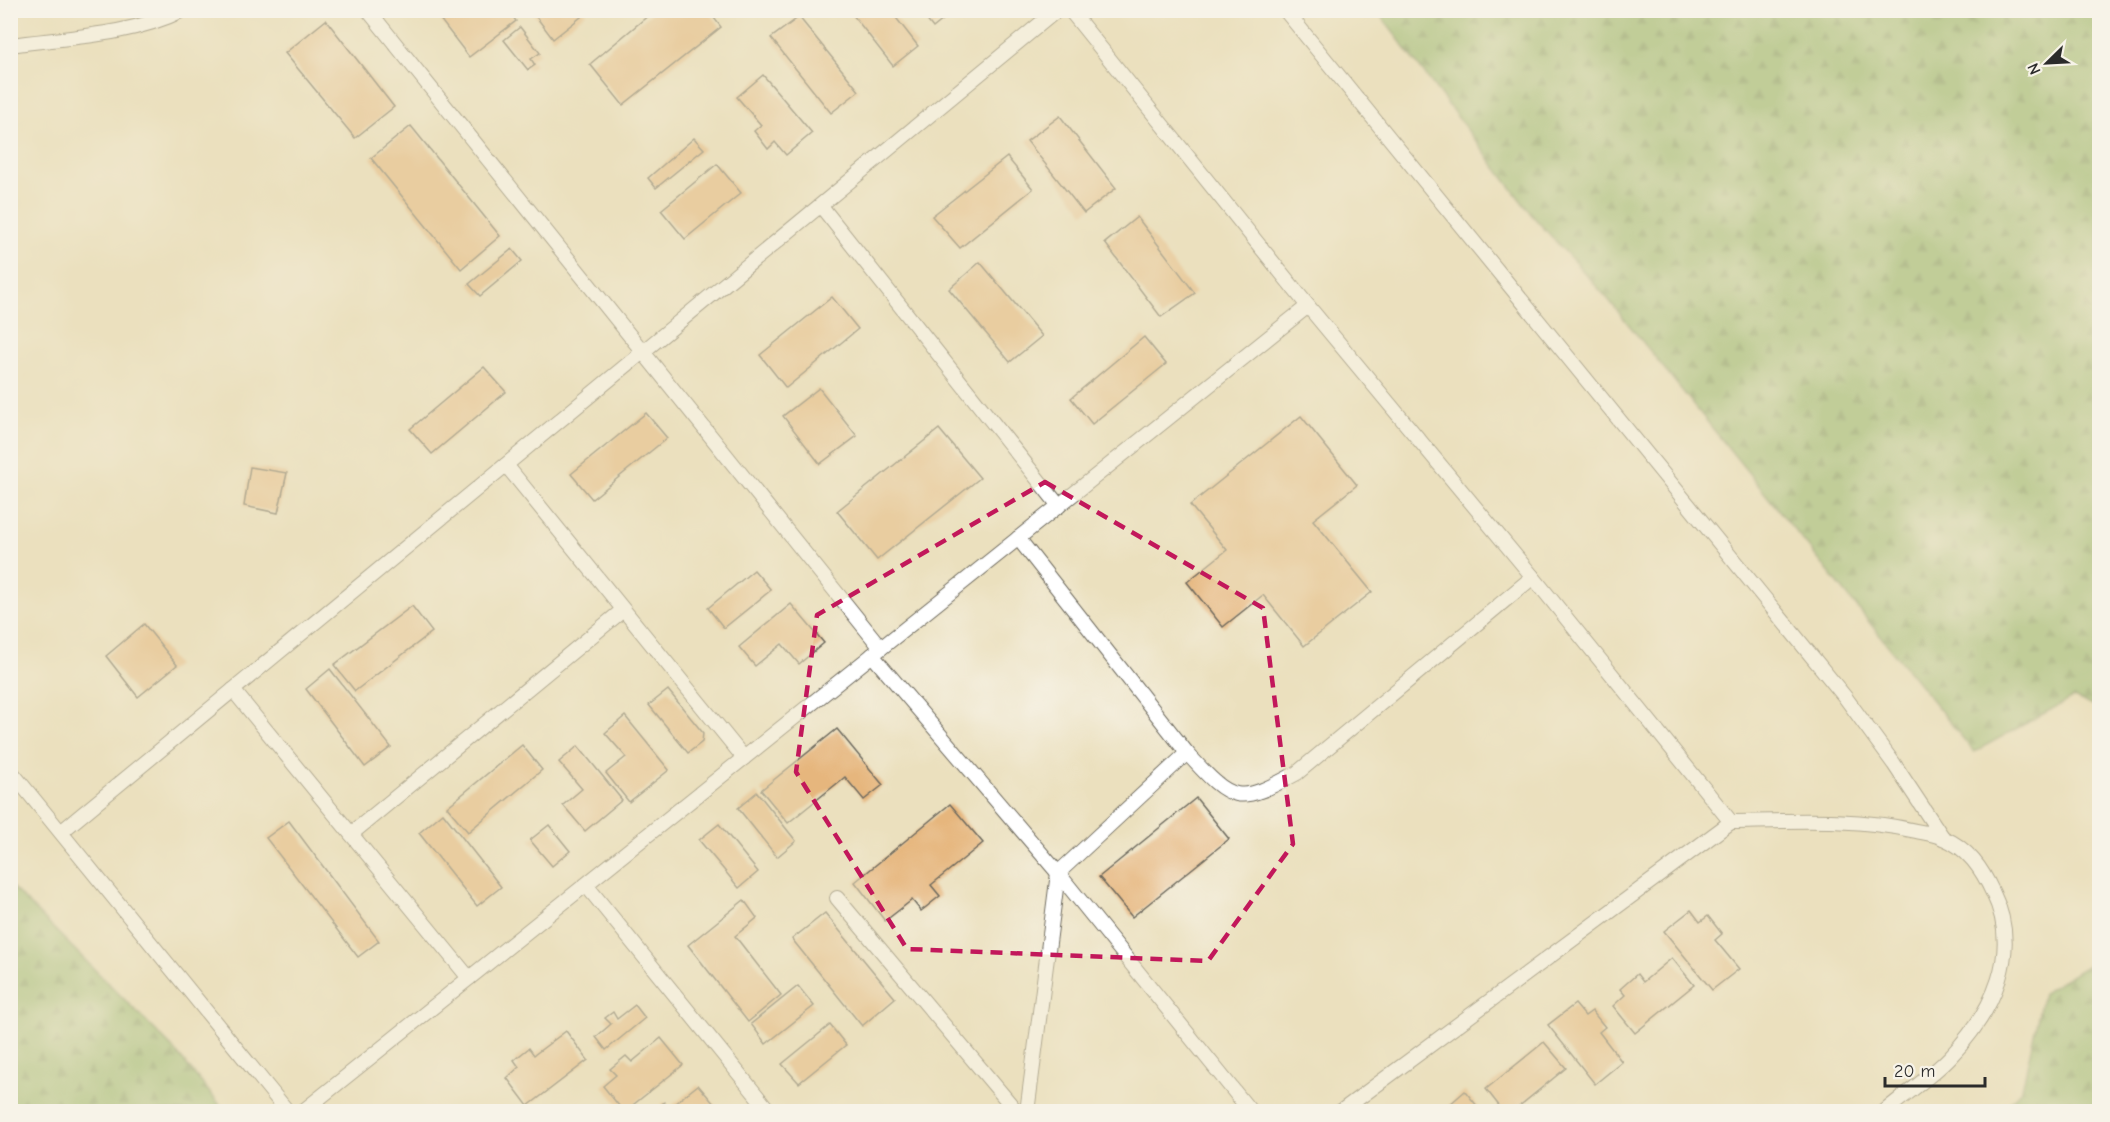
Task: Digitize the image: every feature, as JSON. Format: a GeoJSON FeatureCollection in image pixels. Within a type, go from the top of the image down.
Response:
{"type":"FeatureCollection","features":[{"type":"Feature","properties":{"kind":"lane"},"geometry":{"type":"LineString","coordinates":[[10,45],[131,28],[183,10]]}},
{"type":"Feature","properties":{"kind":"lane"},"geometry":{"type":"LineString","coordinates":[[368,10],[643,352],[877,652],[1251,1112]]}},
{"type":"Feature","properties":{"kind":"lane"},"geometry":{"type":"LineString","coordinates":[[61,832],[1057,10]]}},
{"type":"Feature","properties":{"kind":"lane"},"geometry":{"type":"LineString","coordinates":[[1070,10],[1308,306],[1533,577],[1731,822]]}},
{"type":"Feature","properties":{"kind":"lane"},"geometry":{"type":"LineString","coordinates":[[1285,10],[1845,697],[1894,764],[1943,838]]}},
{"type":"Feature","properties":{"kind":"lane"},"geometry":{"type":"LineString","coordinates":[[821,206],[1059,506]]}},
{"type":"Feature","properties":{"kind":"lane"},"geometry":{"type":"LineString","coordinates":[[302,1112],[1308,306]]}},
{"type":"Feature","properties":{"kind":"lane"},"geometry":{"type":"LineString","coordinates":[[506,465],[744,758]]}},
{"type":"Feature","properties":{"kind":"lane"},"geometry":{"type":"LineString","coordinates":[[1018,538],[1187,753],[1211,780],[1234,794],[1241,795],[1262,792],[1297,773],[1533,577]]}},
{"type":"Feature","properties":{"kind":"lane"},"geometry":{"type":"LineString","coordinates":[[351,834],[623,610]]}},
{"type":"Feature","properties":{"kind":"lane"},"geometry":{"type":"LineString","coordinates":[[233,690],[469,978]]}},
{"type":"Feature","properties":{"kind":"lane"},"geometry":{"type":"LineString","coordinates":[[1027,1112],[1058,873],[1187,753]]}},
{"type":"Feature","properties":{"kind":"lane"},"geometry":{"type":"LineString","coordinates":[[10,770],[288,1112]]}},
{"type":"Feature","properties":{"kind":"lane"},"geometry":{"type":"LineString","coordinates":[[1340,1112],[1731,822],[1835,820],[1898,827],[1943,838],[1967,852],[1986,877],[2001,908],[2006,934],[2005,958],[1996,988],[1981,1018],[1950,1058],[1884,1112]]}},
{"type":"Feature","properties":{"kind":"lane"},"geometry":{"type":"LineString","coordinates":[[586,885],[770,1112]]}},
{"type":"Feature","properties":{"kind":"lane"},"geometry":{"type":"LineString","coordinates":[[837,898],[1017,1112]]}},
{"type":"Feature","properties":{"kind":"highlighted area"},"geometry":{"type":"Polygon","coordinates":[[[1045,482],[1263,608],[1293,844],[1208,961],[907,949],[796,772],[817,615],[1045,482]]]}},
{"type":"Feature","properties":{"kind":"green space"},"geometry":{"type":"Polygon","coordinates":[[[1377,11],[2099,11],[2099,709],[2074,697],[1974,752],[1608,299],[1531,214],[1377,11]]]}},
{"type":"Feature","properties":{"kind":"green space"},"geometry":{"type":"Polygon","coordinates":[[[11,886],[172,1047],[225,1111],[11,1111],[11,886]]]}},
{"type":"Feature","properties":{"kind":"green space"},"geometry":{"type":"Polygon","coordinates":[[[2099,958],[2099,1111],[2002,1111],[2022,1089],[2043,993],[2099,958]]]}},
{"type":"Feature","properties":{"kind":"building"},"geometry":{"type":"Polygon","coordinates":[[[433,10],[508,10],[516,21],[469,57],[433,10]]]}},
{"type":"Feature","properties":{"kind":"building"},"geometry":{"type":"Polygon","coordinates":[[[531,10],[584,10],[586,13],[553,39],[531,10]]]}},
{"type":"Feature","properties":{"kind":"building"},"geometry":{"type":"Polygon","coordinates":[[[655,10],[708,10],[721,27],[623,105],[590,64],[655,10]]]}},
{"type":"Feature","properties":{"kind":"building"},"geometry":{"type":"Polygon","coordinates":[[[849,10],[890,10],[918,46],[893,66],[849,10]]]}},
{"type":"Feature","properties":{"kind":"building"},"geometry":{"type":"Polygon","coordinates":[[[919,10],[955,10],[933,28],[919,10]]]}},
{"type":"Feature","properties":{"kind":"building"},"geometry":{"type":"Polygon","coordinates":[[[799,17],[859,91],[831,113],[771,38],[799,17]]]}},
{"type":"Feature","properties":{"kind":"building"},"geometry":{"type":"Polygon","coordinates":[[[326,20],[394,107],[355,138],[285,53],[326,20]]]}},
{"type":"Feature","properties":{"kind":"building"},"geometry":{"type":"Polygon","coordinates":[[[520,27],[540,53],[531,59],[535,65],[528,70],[504,40],[520,27]]]}},
{"type":"Feature","properties":{"kind":"building"},"geometry":{"type":"Polygon","coordinates":[[[763,75],[812,133],[786,155],[775,142],[768,149],[754,131],[761,125],[737,97],[763,75]]]}},
{"type":"Feature","properties":{"kind":"building"},"geometry":{"type":"Polygon","coordinates":[[[1060,116],[1116,188],[1084,213],[1027,141],[1060,116]]]}},
{"type":"Feature","properties":{"kind":"building"},"geometry":{"type":"Polygon","coordinates":[[[411,126],[500,236],[461,269],[371,158],[411,126]]]}},
{"type":"Feature","properties":{"kind":"building"},"geometry":{"type":"Polygon","coordinates":[[[694,138],[704,149],[656,188],[648,178],[694,138]]]}},
{"type":"Feature","properties":{"kind":"building"},"geometry":{"type":"Polygon","coordinates":[[[1007,157],[1033,189],[960,248],[932,216],[1007,157]]]}},
{"type":"Feature","properties":{"kind":"building"},"geometry":{"type":"Polygon","coordinates":[[[717,164],[741,193],[685,239],[661,210],[717,164]]]}},
{"type":"Feature","properties":{"kind":"building"},"geometry":{"type":"Polygon","coordinates":[[[1137,217],[1195,293],[1161,317],[1105,243],[1137,217]]]}},
{"type":"Feature","properties":{"kind":"building"},"geometry":{"type":"Polygon","coordinates":[[[512,249],[522,261],[480,296],[469,284],[512,249]]]}},
{"type":"Feature","properties":{"kind":"building"},"geometry":{"type":"Polygon","coordinates":[[[980,262],[1042,336],[1010,362],[949,289],[980,262]]]}},
{"type":"Feature","properties":{"kind":"building"},"geometry":{"type":"Polygon","coordinates":[[[832,297],[858,329],[786,388],[760,355],[832,297]]]}},
{"type":"Feature","properties":{"kind":"building"},"geometry":{"type":"Polygon","coordinates":[[[1144,337],[1166,364],[1092,424],[1071,398],[1144,337]]]}},
{"type":"Feature","properties":{"kind":"building"},"geometry":{"type":"Polygon","coordinates":[[[484,367],[506,392],[432,454],[410,429],[484,367]]]}},
{"type":"Feature","properties":{"kind":"building"},"geometry":{"type":"Polygon","coordinates":[[[819,388],[857,436],[820,464],[783,416],[819,388]]]}},
{"type":"Feature","properties":{"kind":"building"},"geometry":{"type":"Polygon","coordinates":[[[646,413],[667,438],[592,499],[571,474],[646,413]]]}},
{"type":"Feature","properties":{"kind":"building"},"geometry":{"type":"Polygon","coordinates":[[[1301,416],[1357,485],[1313,520],[1372,592],[1304,646],[1263,595],[1223,627],[1187,582],[1227,550],[1190,505],[1301,416]]]}},
{"type":"Feature","properties":{"kind":"building"},"geometry":{"type":"Polygon","coordinates":[[[939,429],[980,478],[877,560],[837,511],[939,429]]]}},
{"type":"Feature","properties":{"kind":"building"},"geometry":{"type":"Polygon","coordinates":[[[250,467],[287,473],[278,513],[244,506],[250,467]]]}},
{"type":"Feature","properties":{"kind":"building"},"geometry":{"type":"Polygon","coordinates":[[[754,570],[771,590],[724,628],[708,608],[754,570]]]}},
{"type":"Feature","properties":{"kind":"building"},"geometry":{"type":"Polygon","coordinates":[[[791,604],[824,643],[799,664],[782,644],[755,666],[739,647],[791,604]]]}},
{"type":"Feature","properties":{"kind":"building"},"geometry":{"type":"Polygon","coordinates":[[[412,606],[432,632],[355,691],[334,665],[412,606]]]}},
{"type":"Feature","properties":{"kind":"building"},"geometry":{"type":"Polygon","coordinates":[[[144,624],[177,665],[138,697],[106,656],[144,624]]]}},
{"type":"Feature","properties":{"kind":"building"},"geometry":{"type":"Polygon","coordinates":[[[330,669],[391,747],[365,767],[306,689],[330,669]]]}},
{"type":"Feature","properties":{"kind":"building"},"geometry":{"type":"Polygon","coordinates":[[[668,690],[703,733],[702,742],[688,753],[649,705],[668,690]]]}},
{"type":"Feature","properties":{"kind":"building"},"geometry":{"type":"Polygon","coordinates":[[[625,716],[669,770],[629,802],[606,773],[626,757],[605,733],[625,716]]]}},
{"type":"Feature","properties":{"kind":"building"},"geometry":{"type":"Polygon","coordinates":[[[837,729],[883,785],[864,800],[845,777],[788,823],[761,790],[837,729]]]}},
{"type":"Feature","properties":{"kind":"building"},"geometry":{"type":"Polygon","coordinates":[[[522,745],[542,770],[468,832],[447,807],[522,745]]]}},
{"type":"Feature","properties":{"kind":"building"},"geometry":{"type":"Polygon","coordinates":[[[578,746],[622,800],[585,831],[563,805],[582,789],[559,762],[578,746]]]}},
{"type":"Feature","properties":{"kind":"building"},"geometry":{"type":"Polygon","coordinates":[[[757,792],[796,841],[777,857],[738,808],[757,792]]]}},
{"type":"Feature","properties":{"kind":"building"},"geometry":{"type":"Polygon","coordinates":[[[1196,798],[1229,839],[1132,917],[1099,877],[1196,798]]]}},
{"type":"Feature","properties":{"kind":"building"},"geometry":{"type":"Polygon","coordinates":[[[950,804],[983,843],[931,885],[940,896],[921,911],[912,900],[885,921],[855,882],[950,804]]]}},
{"type":"Feature","properties":{"kind":"building"},"geometry":{"type":"Polygon","coordinates":[[[443,813],[501,887],[477,906],[419,833],[443,813]]]}},
{"type":"Feature","properties":{"kind":"building"},"geometry":{"type":"Polygon","coordinates":[[[289,821],[379,941],[358,957],[266,838],[289,821]]]}},
{"type":"Feature","properties":{"kind":"building"},"geometry":{"type":"Polygon","coordinates":[[[719,824],[758,872],[739,888],[699,840],[719,824]]]}},
{"type":"Feature","properties":{"kind":"building"},"geometry":{"type":"Polygon","coordinates":[[[549,825],[570,851],[552,866],[530,840],[549,825]]]}},
{"type":"Feature","properties":{"kind":"building"},"geometry":{"type":"Polygon","coordinates":[[[744,900],[757,918],[735,936],[781,995],[748,1022],[688,945],[744,900]]]}},
{"type":"Feature","properties":{"kind":"building"},"geometry":{"type":"Polygon","coordinates":[[[1691,910],[1700,922],[1708,916],[1722,934],[1715,940],[1739,969],[1712,990],[1664,931],[1691,910]]]}},
{"type":"Feature","properties":{"kind":"building"},"geometry":{"type":"Polygon","coordinates":[[[825,913],[895,998],[862,1026],[792,939],[825,913]]]}},
{"type":"Feature","properties":{"kind":"building"},"geometry":{"type":"Polygon","coordinates":[[[1672,958],[1694,985],[1635,1033],[1613,1006],[1625,995],[1620,989],[1637,974],[1643,982],[1672,958]]]}},
{"type":"Feature","properties":{"kind":"building"},"geometry":{"type":"Polygon","coordinates":[[[798,986],[814,1006],[766,1044],[751,1024],[798,986]]]}},
{"type":"Feature","properties":{"kind":"building"},"geometry":{"type":"Polygon","coordinates":[[[1575,1004],[1585,1016],[1592,1011],[1605,1027],[1599,1032],[1622,1062],[1595,1084],[1548,1025],[1575,1004]]]}},
{"type":"Feature","properties":{"kind":"building"},"geometry":{"type":"Polygon","coordinates":[[[635,1005],[645,1018],[606,1050],[596,1037],[611,1024],[605,1018],[613,1012],[617,1019],[635,1005]]]}},
{"type":"Feature","properties":{"kind":"building"},"geometry":{"type":"Polygon","coordinates":[[[830,1025],[846,1045],[799,1083],[782,1064],[830,1025]]]}},
{"type":"Feature","properties":{"kind":"building"},"geometry":{"type":"Polygon","coordinates":[[[566,1031],[588,1060],[528,1106],[507,1078],[519,1067],[514,1060],[529,1048],[534,1055],[566,1031]]]}},
{"type":"Feature","properties":{"kind":"building"},"geometry":{"type":"Polygon","coordinates":[[[661,1038],[683,1065],[624,1112],[603,1086],[616,1075],[610,1069],[626,1056],[632,1062],[661,1038]]]}},
{"type":"Feature","properties":{"kind":"building"},"geometry":{"type":"Polygon","coordinates":[[[1544,1042],[1566,1068],[1512,1112],[1504,1112],[1486,1089],[1544,1042]]]}},
{"type":"Feature","properties":{"kind":"building"},"geometry":{"type":"Polygon","coordinates":[[[698,1085],[721,1112],[653,1112],[664,1102],[669,1108],[698,1085]]]}},
{"type":"Feature","properties":{"kind":"building"},"geometry":{"type":"Polygon","coordinates":[[[1465,1091],[1482,1112],[1441,1112],[1465,1091]]]}}]}
